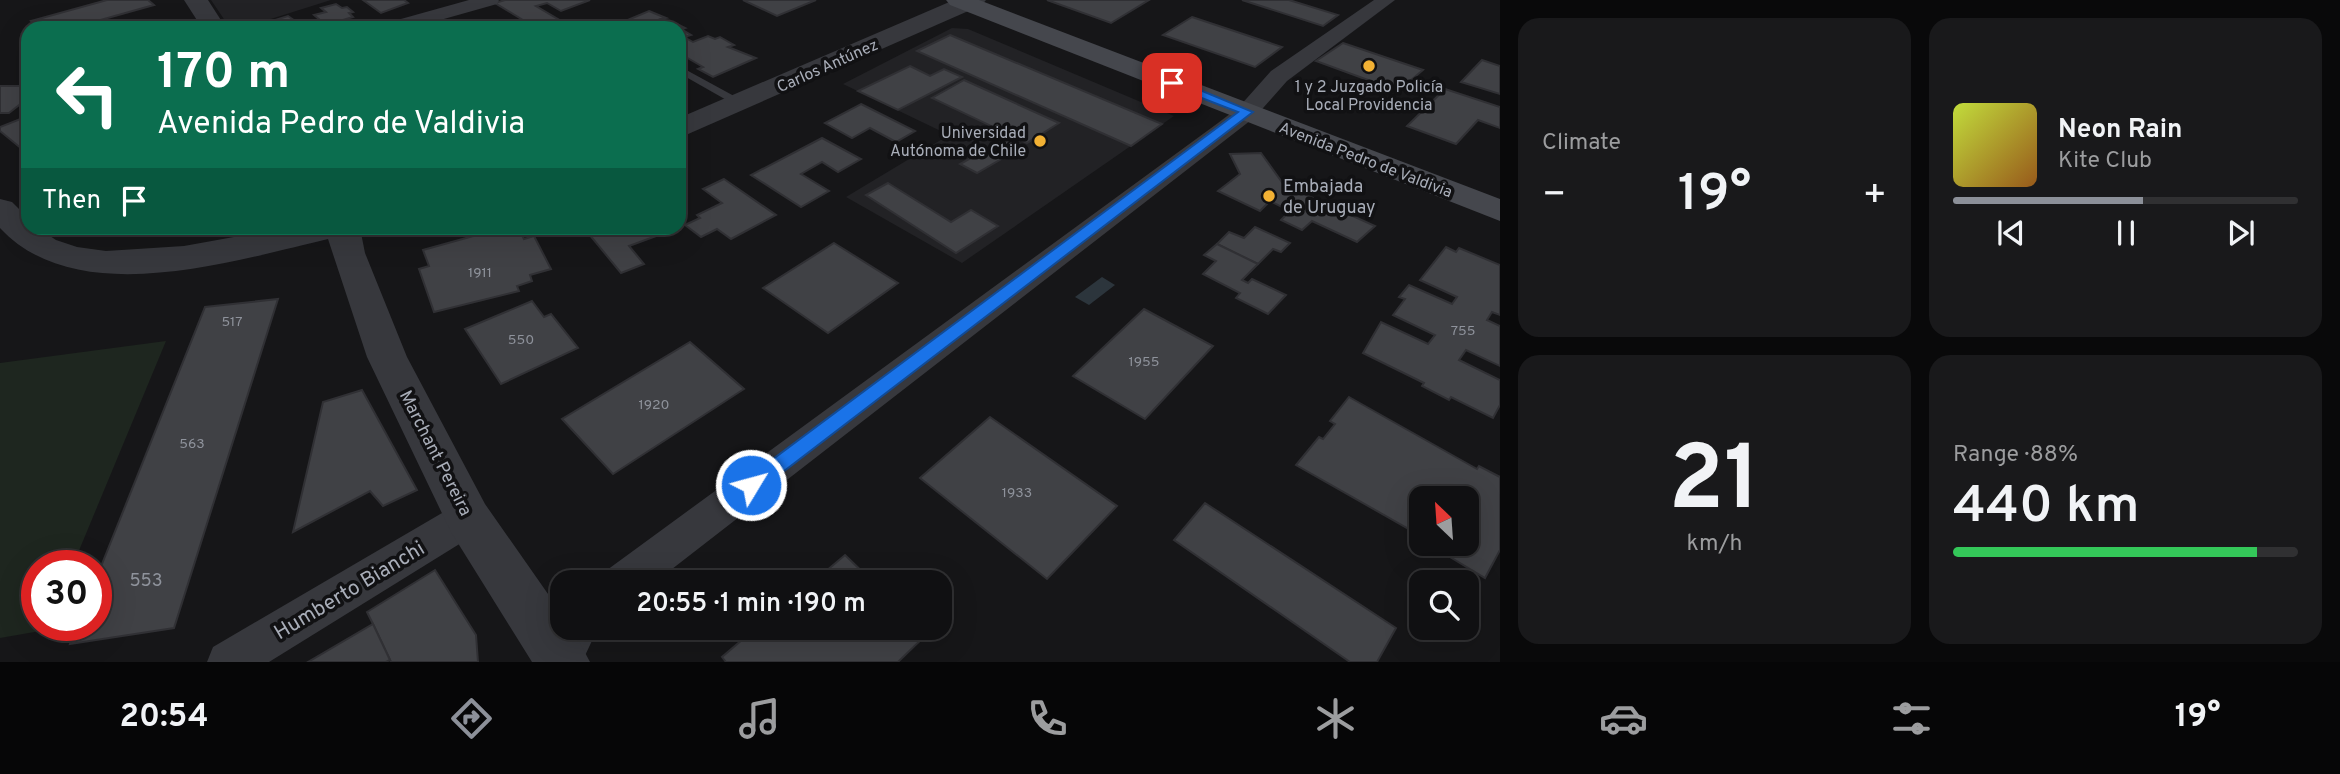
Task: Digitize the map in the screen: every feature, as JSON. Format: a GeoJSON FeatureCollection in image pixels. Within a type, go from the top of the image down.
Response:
{"type":"FeatureCollection","features":[{"type":"Feature","properties":{"kind":"main road","name":"Avenida Pedro de Valdivia"},"geometry":{"type":"LineString","coordinates":[[966,1],[1498,208]]}},
{"type":"Feature","properties":{"kind":"street"},"geometry":{"type":"LineString","coordinates":[[196,0],[210,21]]}},
{"type":"Feature","properties":{"kind":"street"},"geometry":{"type":"LineString","coordinates":[[415,21],[491,0]]}},
{"type":"Feature","properties":{"kind":"street"},"geometry":{"type":"LineString","coordinates":[[639,570],[1247,112],[1279,76],[1386,0]]}},
{"type":"Feature","properties":{"kind":"street","name":"Carlos Antúnez"},"geometry":{"type":"LineString","coordinates":[[686,126],[741,104],[966,1]]}},
{"type":"Feature","properties":{"kind":"street"},"geometry":{"type":"LineString","coordinates":[[0,209],[21,231]]}},
{"type":"Feature","properties":{"kind":"street"},"geometry":{"type":"LineString","coordinates":[[25,235],[46,249],[67,257],[131,262],[184,256],[292,235]]}},
{"type":"Feature","properties":{"kind":"street","name":"Marchant Pereira"},"geometry":{"type":"LineString","coordinates":[[344,235],[348,253],[387,357],[468,518],[565,652]]}},
{"type":"Feature","properties":{"kind":"street","name":"Humberto Bianchi"},"geometry":{"type":"LineString","coordinates":[[229,662],[468,518]]}},
{"type":"Feature","properties":{"kind":"lane"},"geometry":{"type":"LineString","coordinates":[[686,73],[741,104]]}},
{"type":"Feature","properties":{"kind":"shaded area"},"geometry":{"type":"Polygon","coordinates":[[[211,0],[331,0],[264,21],[225,21],[211,0]]]}},
{"type":"Feature","properties":{"kind":"shaded area","name":"Universidad Autónoma de Chile"},"geometry":{"type":"Polygon","coordinates":[[[952,28],[968,29],[1174,116],[962,263],[846,197],[949,135],[843,84],[952,28]]]}},
{"type":"Feature","properties":{"kind":"shaded area"},"geometry":{"type":"Polygon","coordinates":[[[1102,277],[1115,285],[1089,305],[1075,297],[1102,277]]]}},
{"type":"Feature","properties":{"kind":"shaded area"},"geometry":{"type":"Polygon","coordinates":[[[166,341],[79,550],[21,550],[21,634],[0,638],[0,363],[166,341]]]}},
{"type":"Feature","properties":{"kind":"building"},"geometry":{"type":"Polygon","coordinates":[[[107,0],[148,0],[154,5],[97,21],[31,21],[107,0]]]}},
{"type":"Feature","properties":{"kind":"building"},"geometry":{"type":"Polygon","coordinates":[[[363,0],[404,0],[408,3],[381,13],[363,0]]]}},
{"type":"Feature","properties":{"kind":"building"},"geometry":{"type":"Polygon","coordinates":[[[505,0],[590,0],[561,11],[547,3],[536,6],[561,21],[525,21],[495,3],[505,0]]]}},
{"type":"Feature","properties":{"kind":"building"},"geometry":{"type":"Polygon","coordinates":[[[743,0],[816,0],[777,16],[743,0]]]}},
{"type":"Feature","properties":{"kind":"building"},"geometry":{"type":"Polygon","coordinates":[[[1047,0],[1149,0],[1111,23],[1047,0]]]}},
{"type":"Feature","properties":{"kind":"building"},"geometry":{"type":"Polygon","coordinates":[[[1242,0],[1289,0],[1338,15],[1323,26],[1242,0]]]}},
{"type":"Feature","properties":{"kind":"building"},"geometry":{"type":"Polygon","coordinates":[[[336,4],[342,8],[347,7],[353,12],[349,13],[353,17],[340,21],[321,21],[314,15],[326,12],[321,8],[336,4]]]}},
{"type":"Feature","properties":{"kind":"building"},"geometry":{"type":"Polygon","coordinates":[[[649,11],[666,18],[661,19],[665,21],[625,21],[649,11]]]}},
{"type":"Feature","properties":{"kind":"building"},"geometry":{"type":"Polygon","coordinates":[[[288,16],[295,21],[272,21],[288,16]]]}},
{"type":"Feature","properties":{"kind":"building"},"geometry":{"type":"Polygon","coordinates":[[[1192,17],[1282,47],[1255,67],[1163,35],[1192,17]]]}},
{"type":"Feature","properties":{"kind":"building"},"geometry":{"type":"Polygon","coordinates":[[[950,35],[1162,124],[1131,146],[917,51],[950,35]]]}},
{"type":"Feature","properties":{"kind":"building"},"geometry":{"type":"Polygon","coordinates":[[[708,36],[715,39],[720,37],[734,45],[728,47],[756,58],[713,77],[698,69],[703,67],[686,57],[686,38],[693,42],[708,36]]]}},
{"type":"Feature","properties":{"kind":"building","name":"1 y 2 Juzgado Policía Local Providencia"},"geometry":{"type":"Polygon","coordinates":[[[1343,43],[1423,70],[1398,91],[1316,61],[1343,43]]]}},
{"type":"Feature","properties":{"kind":"building"},"geometry":{"type":"Polygon","coordinates":[[[1482,60],[1500,66],[1500,94],[1461,82],[1482,60]]]}},
{"type":"Feature","properties":{"kind":"building"},"geometry":{"type":"Polygon","coordinates":[[[910,66],[930,76],[944,69],[962,77],[898,110],[858,91],[910,66]]]}},
{"type":"Feature","properties":{"kind":"building"},"geometry":{"type":"Polygon","coordinates":[[[964,80],[1059,123],[1027,143],[932,98],[964,80]]]}},
{"type":"Feature","properties":{"kind":"building"},"geometry":{"type":"Polygon","coordinates":[[[0,86],[21,86],[21,104],[9,113],[0,113],[0,86]]]}},
{"type":"Feature","properties":{"kind":"building"},"geometry":{"type":"Polygon","coordinates":[[[1445,89],[1500,107],[1500,128],[1478,120],[1456,144],[1407,126],[1445,89]]]}},
{"type":"Feature","properties":{"kind":"building"},"geometry":{"type":"Polygon","coordinates":[[[861,104],[915,131],[896,142],[870,128],[852,138],[825,123],[861,104]]]}},
{"type":"Feature","properties":{"kind":"building"},"geometry":{"type":"Polygon","coordinates":[[[21,119],[21,148],[0,131],[0,127],[21,119]]]}},
{"type":"Feature","properties":{"kind":"building"},"geometry":{"type":"Polygon","coordinates":[[[822,138],[861,159],[838,172],[822,162],[801,174],[829,191],[801,207],[751,175],[822,138]]]}},
{"type":"Feature","properties":{"kind":"building"},"geometry":{"type":"Polygon","coordinates":[[[1007,138],[1024,146],[977,173],[960,164],[1007,138]]]}},
{"type":"Feature","properties":{"kind":"building","name":"Embajada de Uruguay"},"geometry":{"type":"Polygon","coordinates":[[[1261,153],[1284,185],[1375,226],[1357,242],[1312,221],[1302,230],[1281,220],[1290,211],[1270,201],[1260,211],[1218,191],[1240,174],[1230,154],[1261,153]]]}},
{"type":"Feature","properties":{"kind":"building"},"geometry":{"type":"Polygon","coordinates":[[[724,179],[776,215],[731,239],[717,229],[701,237],[686,225],[700,218],[697,215],[722,203],[703,189],[724,179]]]}},
{"type":"Feature","properties":{"kind":"building"},"geometry":{"type":"Polygon","coordinates":[[[888,183],[951,222],[971,210],[998,226],[956,253],[866,195],[888,183]]]}},
{"type":"Feature","properties":{"kind":"building"},"geometry":{"type":"Polygon","coordinates":[[[1255,227],[1290,243],[1281,252],[1273,249],[1258,264],[1217,244],[1229,232],[1244,238],[1255,227]]]}},
{"type":"Feature","properties":{"kind":"building"},"geometry":{"type":"Polygon","coordinates":[[[477,235],[522,235],[524,239],[534,236],[551,269],[530,275],[532,281],[517,286],[519,291],[434,312],[419,269],[429,266],[423,250],[477,235]]]}},
{"type":"Feature","properties":{"kind":"building"},"geometry":{"type":"Polygon","coordinates":[[[590,235],[659,235],[629,246],[644,264],[621,273],[590,235]]]}},
{"type":"Feature","properties":{"kind":"building"},"geometry":{"type":"Polygon","coordinates":[[[834,243],[898,283],[828,333],[763,288],[834,243]]]}},
{"type":"Feature","properties":{"kind":"building"},"geometry":{"type":"Polygon","coordinates":[[[1217,244],[1258,264],[1242,280],[1248,283],[1252,279],[1286,295],[1268,314],[1236,298],[1240,293],[1203,274],[1216,261],[1204,255],[1217,244]]]}},
{"type":"Feature","properties":{"kind":"building"},"geometry":{"type":"Polygon","coordinates":[[[1446,247],[1456,252],[1459,248],[1500,265],[1500,315],[1492,312],[1487,320],[1500,326],[1500,366],[1466,350],[1459,360],[1500,380],[1500,405],[1493,418],[1451,397],[1449,400],[1422,386],[1424,383],[1363,353],[1381,322],[1428,344],[1435,335],[1393,315],[1405,299],[1399,297],[1409,285],[1452,304],[1457,297],[1420,280],[1446,247]]]}},
{"type":"Feature","properties":{"kind":"building"},"geometry":{"type":"Polygon","coordinates":[[[278,299],[174,628],[112,638],[112,550],[108,550],[205,307],[278,299]]]}},
{"type":"Feature","properties":{"kind":"building"},"geometry":{"type":"Polygon","coordinates":[[[532,301],[544,317],[551,314],[578,348],[501,384],[465,329],[532,301]]]}},
{"type":"Feature","properties":{"kind":"building"},"geometry":{"type":"Polygon","coordinates":[[[1144,309],[1213,346],[1145,419],[1073,376],[1144,309]]]}},
{"type":"Feature","properties":{"kind":"building"},"geometry":{"type":"Polygon","coordinates":[[[690,342],[744,389],[613,474],[562,419],[690,342]]]}},
{"type":"Feature","properties":{"kind":"building"},"geometry":{"type":"Polygon","coordinates":[[[362,390],[417,490],[383,506],[370,491],[293,532],[323,402],[362,390]]]}},
{"type":"Feature","properties":{"kind":"building"},"geometry":{"type":"Polygon","coordinates":[[[1349,397],[1477,469],[1479,466],[1500,477],[1500,550],[1485,578],[1479,574],[1479,570],[1472,570],[1448,556],[1479,556],[1479,486],[1409,486],[1409,529],[1296,465],[1319,437],[1323,439],[1335,424],[1330,421],[1349,397]]]}},
{"type":"Feature","properties":{"kind":"building"},"geometry":{"type":"Polygon","coordinates":[[[990,417],[1117,506],[1047,579],[920,478],[990,417]]]}},
{"type":"Feature","properties":{"kind":"building"},"geometry":{"type":"Polygon","coordinates":[[[1205,503],[1396,628],[1377,662],[1350,662],[1174,540],[1205,503]]]}},
{"type":"Feature","properties":{"kind":"building"},"geometry":{"type":"Polygon","coordinates":[[[845,555],[861,570],[827,570],[845,555]]]}},
{"type":"Feature","properties":{"kind":"building"},"geometry":{"type":"Polygon","coordinates":[[[435,570],[476,635],[478,662],[391,662],[367,612],[435,570]]]}},
{"type":"Feature","properties":{"kind":"building"},"geometry":{"type":"Polygon","coordinates":[[[373,624],[390,660],[308,662],[373,624]]]}},
{"type":"Feature","properties":{"kind":"building"},"geometry":{"type":"Polygon","coordinates":[[[742,640],[921,640],[898,662],[726,662],[722,657],[742,640]]]}},
{"type":"Feature","properties":{"kind":"place","name":"1 y 2 Juzgado Policía Local Providencia"},"geometry":{"type":"Point","coordinates":[1369,66]}},
{"type":"Feature","properties":{"kind":"place","name":"Universidad Autónoma de Chile"},"geometry":{"type":"Point","coordinates":[1040,141]}},
{"type":"Feature","properties":{"kind":"place","name":"Embajada de Uruguay"},"geometry":{"type":"Point","coordinates":[1269,196]}},
{"type":"Feature","properties":{"kind":"route"},"geometry":{"type":"LineString","coordinates":[[751,485],[1247,112],[1172,83]]}}]}
